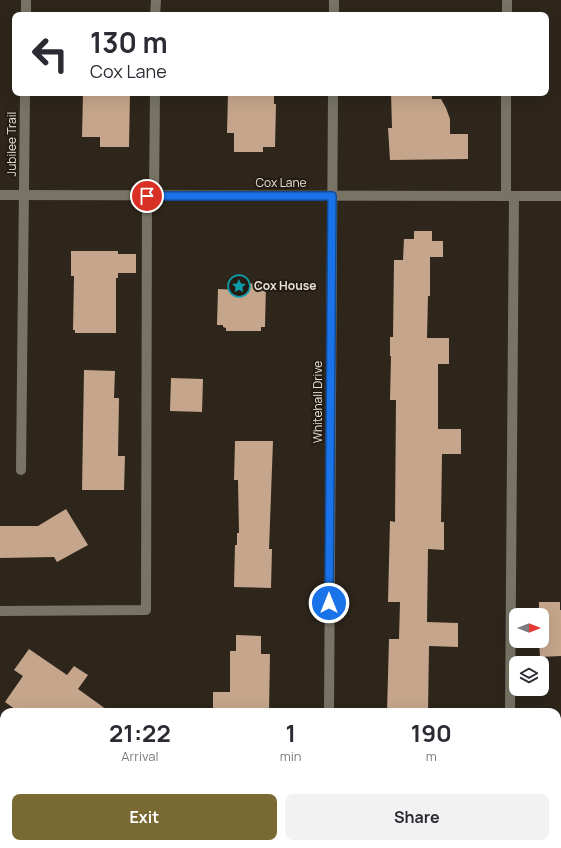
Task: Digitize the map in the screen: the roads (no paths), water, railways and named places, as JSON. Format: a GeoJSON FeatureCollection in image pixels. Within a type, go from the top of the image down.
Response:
{"type":"FeatureCollection","features":[{"type":"Feature","properties":{"kind":"street"},"geometry":{"type":"LineString","coordinates":[[26,0],[26,12]]}},
{"type":"Feature","properties":{"kind":"street"},"geometry":{"type":"LineString","coordinates":[[155,12],[156,0]]}},
{"type":"Feature","properties":{"kind":"street"},"geometry":{"type":"LineString","coordinates":[[334,0],[334,12]]}},
{"type":"Feature","properties":{"kind":"street"},"geometry":{"type":"LineString","coordinates":[[507,0],[507,12]]}},
{"type":"Feature","properties":{"kind":"street","name":"Jubilee Trail"},"geometry":{"type":"LineString","coordinates":[[21,470],[25,96]]}},
{"type":"Feature","properties":{"kind":"street"},"geometry":{"type":"LineString","coordinates":[[0,611],[146,610],[150,196],[155,96]]}},
{"type":"Feature","properties":{"kind":"street","name":"Whitehall Drive"},"geometry":{"type":"LineString","coordinates":[[329,708],[333,96]]}},
{"type":"Feature","properties":{"kind":"street"},"geometry":{"type":"LineString","coordinates":[[506,96],[510,196],[510,708]]}},
{"type":"Feature","properties":{"kind":"street","name":"Cox Lane"},"geometry":{"type":"LineString","coordinates":[[0,195],[561,196]]}},
{"type":"Feature","properties":{"kind":"place","name":"Cox House"},"geometry":{"type":"Point","coordinates":[239,286]}}]}
